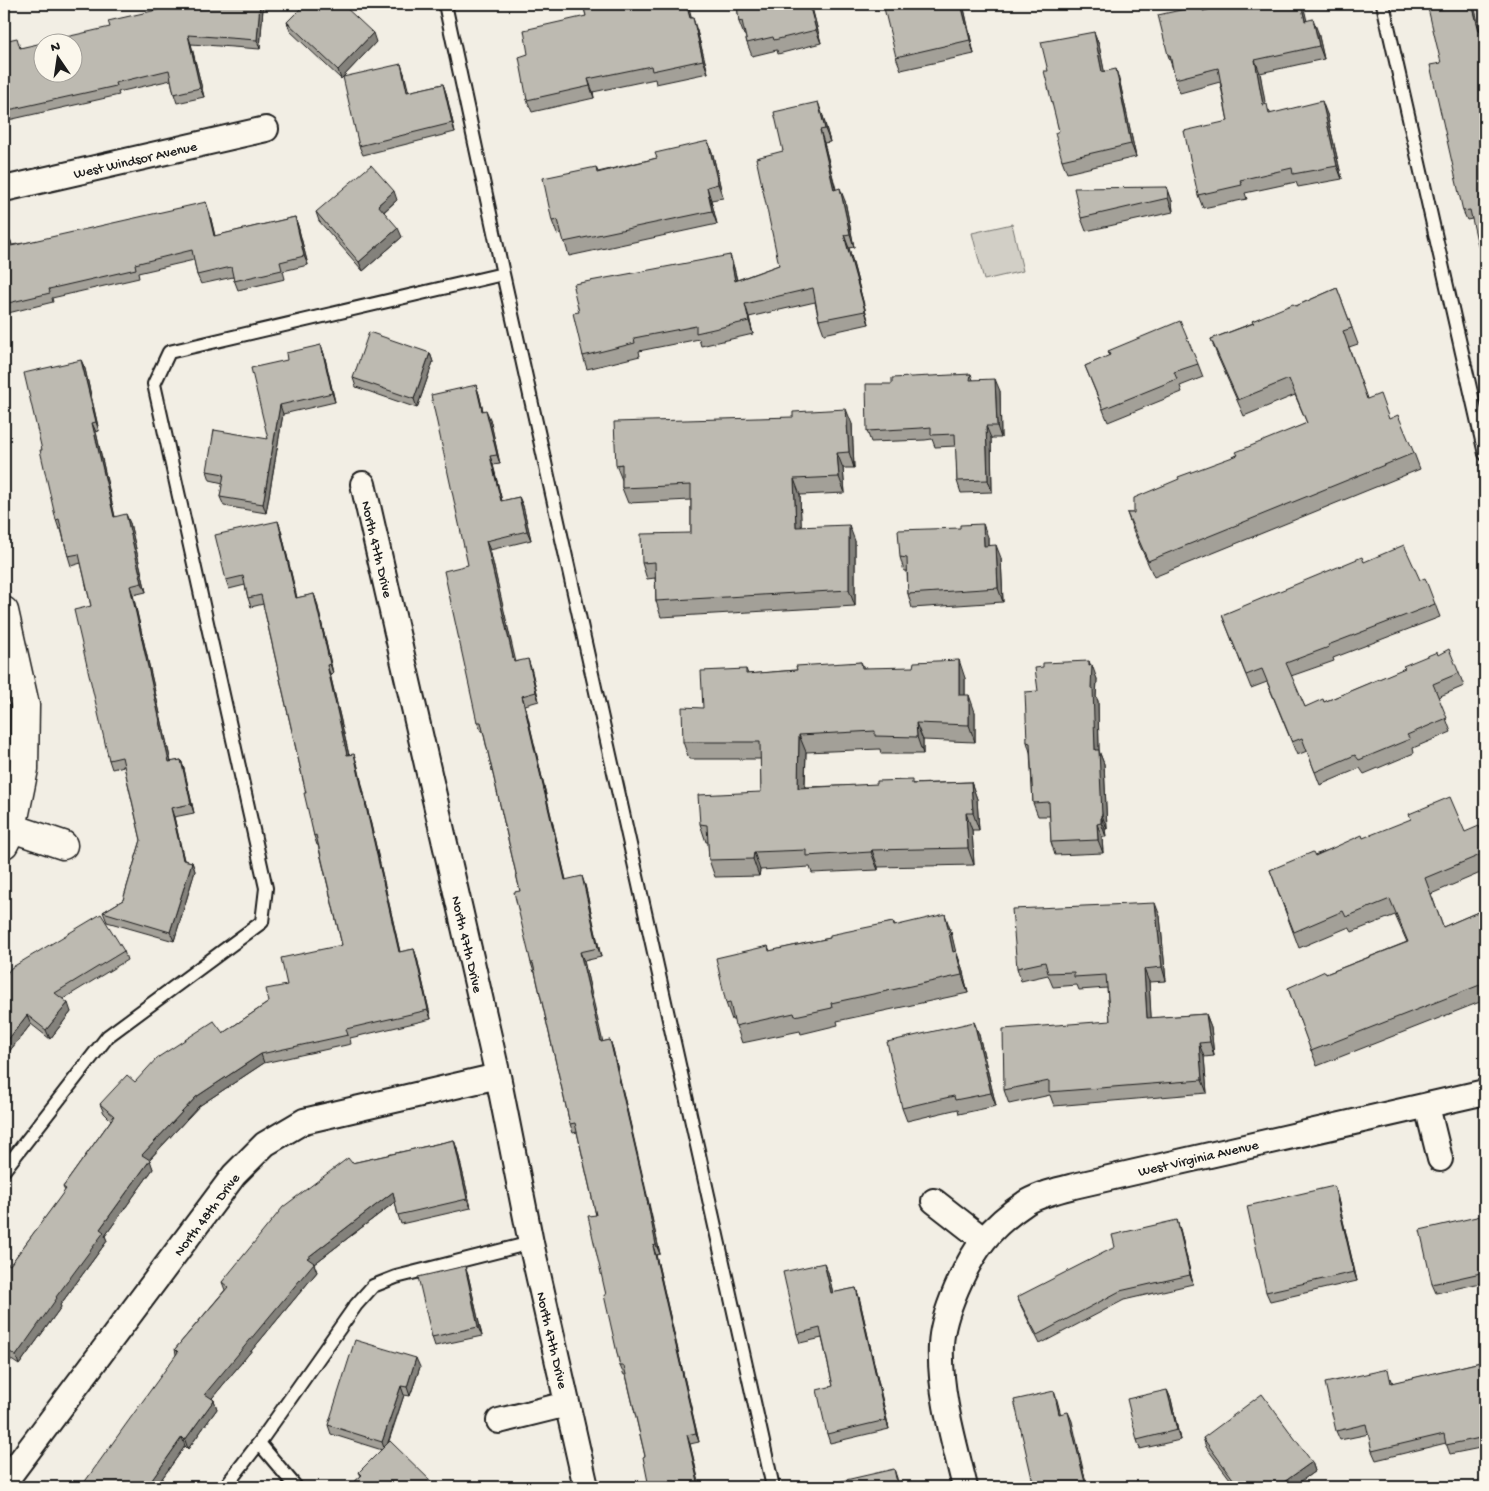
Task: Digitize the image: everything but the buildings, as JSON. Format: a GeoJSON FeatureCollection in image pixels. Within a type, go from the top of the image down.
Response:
{"type":"FeatureCollection","features":[{"type":"Feature","properties":{"kind":"street","name":"West Windsor Avenue"},"geometry":{"type":"LineString","coordinates":[[4,189],[266,129]]}},
{"type":"Feature","properties":{"kind":"street","name":"North 47th Drive"},"geometry":{"type":"LineString","coordinates":[[363,484],[498,1076],[531,1243],[586,1487]]}},
{"type":"Feature","properties":{"kind":"street"},"geometry":{"type":"LineString","coordinates":[[4,611],[25,705],[24,770],[8,836],[63,845]]}},
{"type":"Feature","properties":{"kind":"street","name":"North 48th Drive"},"geometry":{"type":"LineString","coordinates":[[4,1483],[234,1175],[264,1144],[304,1121],[498,1076]]}},
{"type":"Feature","properties":{"kind":"street","name":"West Virginia Avenue"},"geometry":{"type":"LineString","coordinates":[[965,1487],[943,1383],[941,1343],[955,1293],[968,1266],[984,1240],[1004,1219],[1028,1202],[1044,1194],[1485,1092]]}},
{"type":"Feature","properties":{"kind":"street"},"geometry":{"type":"LineString","coordinates":[[1427,1106],[1440,1159]]}},
{"type":"Feature","properties":{"kind":"street"},"geometry":{"type":"LineString","coordinates":[[934,1201],[984,1240]]}},
{"type":"Feature","properties":{"kind":"street","name":"North 47th Drive"},"geometry":{"type":"LineString","coordinates":[[499,1421],[568,1404]]}},
{"type":"Feature","properties":{"kind":"lane"},"geometry":{"type":"LineString","coordinates":[[445,4],[503,274],[773,1487]]}},
{"type":"Feature","properties":{"kind":"lane"},"geometry":{"type":"LineString","coordinates":[[1383,4],[1485,454]]}},
{"type":"Feature","properties":{"kind":"lane"},"geometry":{"type":"LineString","coordinates":[[4,1170],[108,1036],[262,922],[266,888],[154,384],[169,352],[503,274]]}},
{"type":"Feature","properties":{"kind":"lane"},"geometry":{"type":"LineString","coordinates":[[225,1487],[259,1443],[356,1306],[373,1286],[396,1277],[531,1243]]}},
{"type":"Feature","properties":{"kind":"lane"},"geometry":{"type":"LineString","coordinates":[[259,1443],[296,1487]]}},
{"type":"Feature","properties":{"kind":"shaded area"},"geometry":{"type":"Polygon","coordinates":[[[1012,224],[1023,271],[984,280],[972,233],[1012,224]]]}}]}
